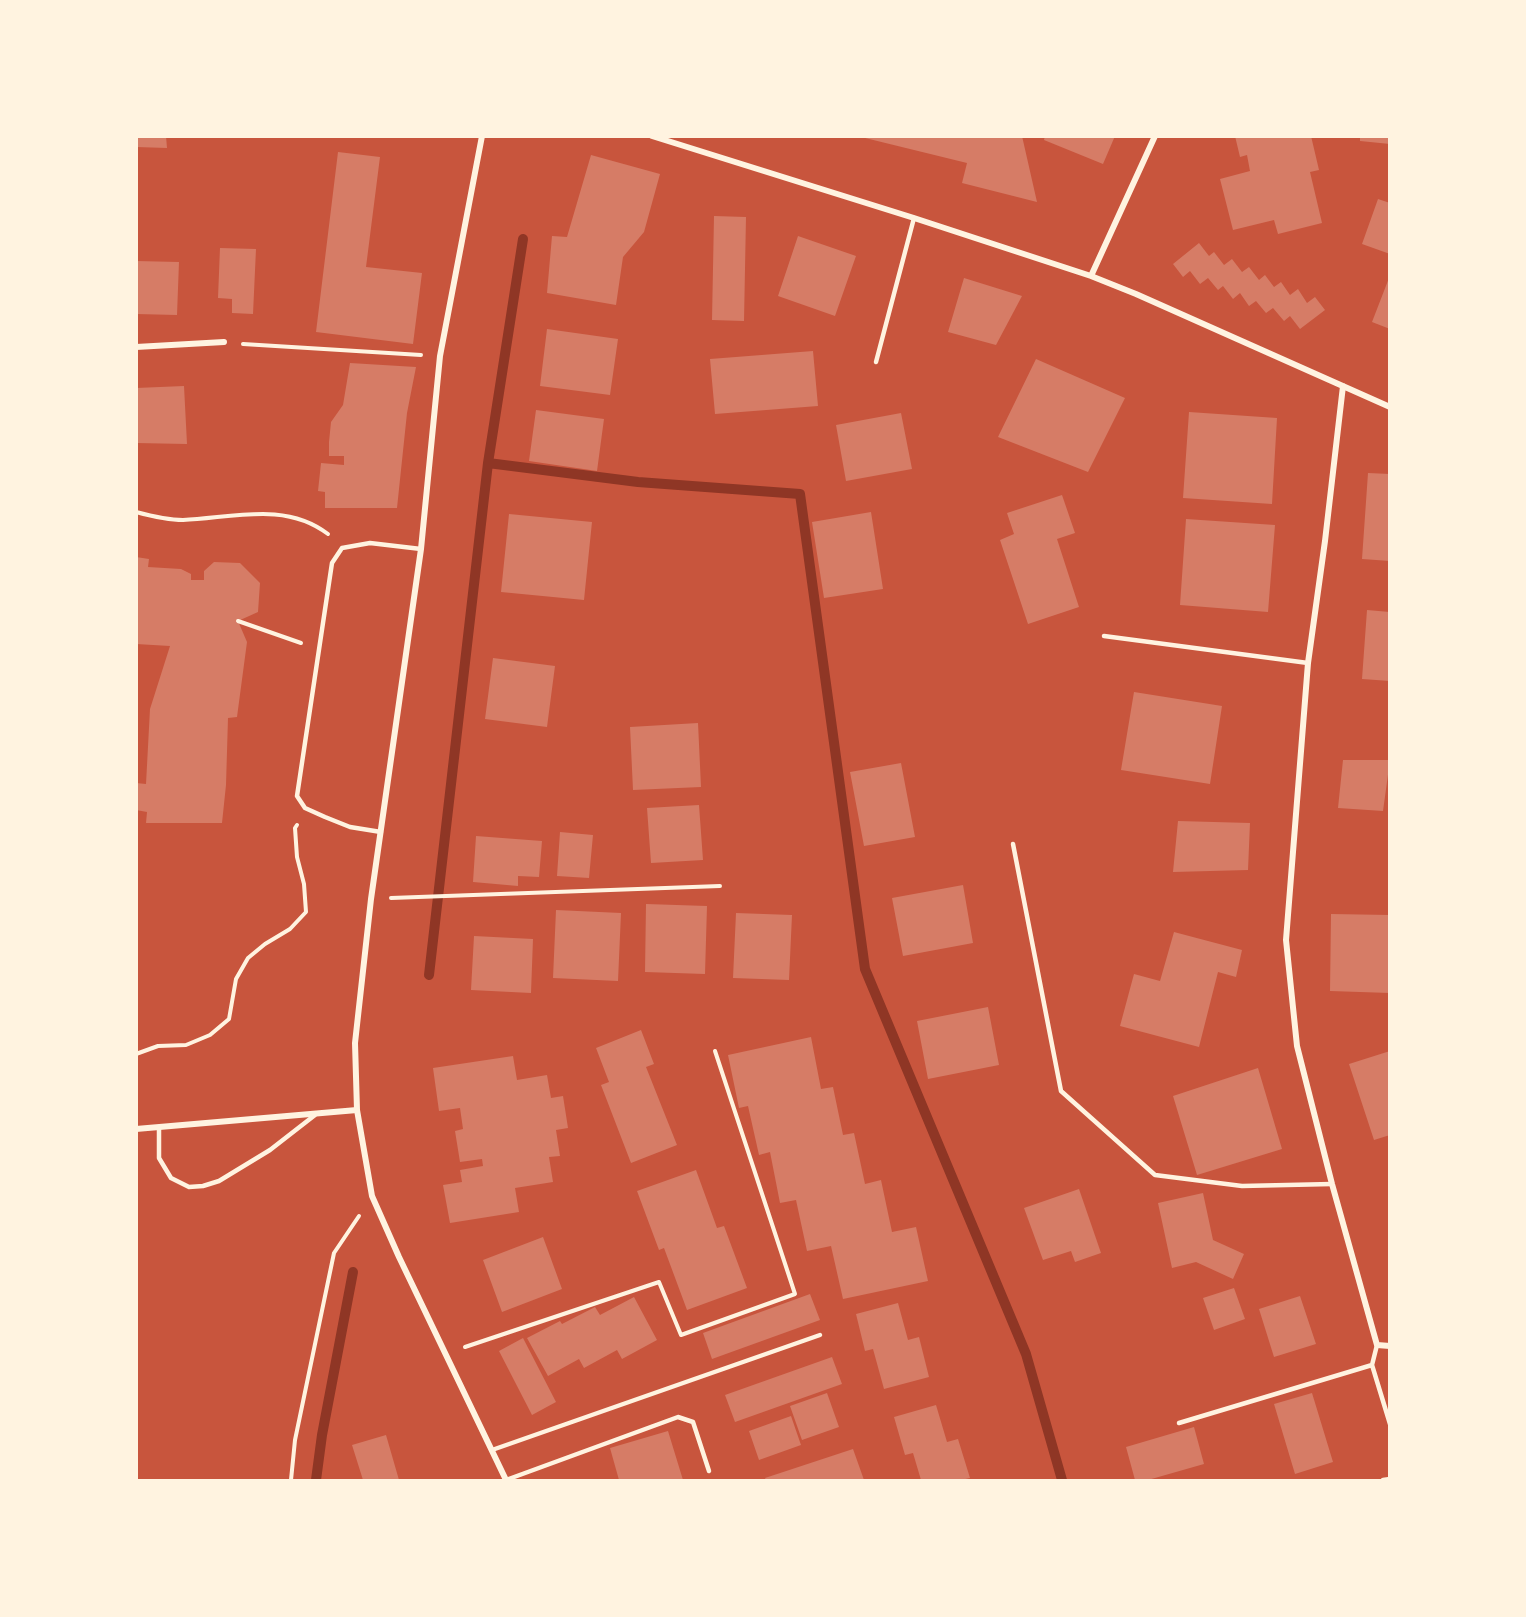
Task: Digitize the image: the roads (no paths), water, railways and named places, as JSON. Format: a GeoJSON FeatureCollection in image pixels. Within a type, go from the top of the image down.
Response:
{"type":"FeatureCollection","features":[{"type":"Feature","properties":{"kind":"street"},"geometry":{"type":"LineString","coordinates":[[482,136],[440,356],[421,549],[371,899],[355,1043],[357,1110],[372,1196],[444,1354],[506,1480]]}},
{"type":"Feature","properties":{"kind":"street"},"geometry":{"type":"LineString","coordinates":[[652,136],[1091,276],[1389,407]]}},
{"type":"Feature","properties":{"kind":"street"},"geometry":{"type":"LineString","coordinates":[[1091,276],[1155,136]]}},
{"type":"Feature","properties":{"kind":"street"},"geometry":{"type":"LineString","coordinates":[[136,347],[224,342]]}},
{"type":"Feature","properties":{"kind":"street"},"geometry":{"type":"LineString","coordinates":[[1343,386],[1308,663],[1286,940],[1297,1046],[1332,1184],[1377,1345],[1389,1346]]}},
{"type":"Feature","properties":{"kind":"street"},"geometry":{"type":"LineString","coordinates":[[136,1129],[357,1110]]}},
{"type":"Feature","properties":{"kind":"lane"},"geometry":{"type":"LineString","coordinates":[[876,362],[914,218]]}},
{"type":"Feature","properties":{"kind":"lane"},"geometry":{"type":"LineString","coordinates":[[381,832],[350,827],[305,808],[297,796],[332,563],[342,548],[370,543],[421,549]]}},
{"type":"Feature","properties":{"kind":"lane"},"geometry":{"type":"LineString","coordinates":[[1104,636],[1308,663]]}},
{"type":"Feature","properties":{"kind":"lane"},"geometry":{"type":"LineString","coordinates":[[1014,844],[1061,1092],[1155,1175],[1242,1186],[1332,1184]]}},
{"type":"Feature","properties":{"kind":"lane"},"geometry":{"type":"LineString","coordinates":[[159,1127],[159,1158],[171,1178],[189,1187],[203,1186],[219,1181],[270,1150],[315,1114]]}},
{"type":"Feature","properties":{"kind":"lane"},"geometry":{"type":"LineString","coordinates":[[492,1450],[820,1335]]}},
{"type":"Feature","properties":{"kind":"lane"},"geometry":{"type":"LineString","coordinates":[[1377,1345],[1372,1365],[1389,1425]]}},
{"type":"Feature","properties":{"kind":"lane"},"geometry":{"type":"LineString","coordinates":[[1179,1423],[1372,1365]]}},
{"type":"Feature","properties":{"kind":"lane"},"geometry":{"type":"LineString","coordinates":[[506,1480],[678,1417],[693,1422],[709,1471]]}},
{"type":"Feature","properties":{"kind":"lane"},"geometry":{"type":"LineString","coordinates":[[1383,1480],[1389,1479]]}},
{"type":"Feature","properties":{"kind":"waterway"},"geometry":{"type":"LineString","coordinates":[[523,239],[488,463],[638,482],[800,494],[865,969],[1026,1354],[1062,1480]]}},
{"type":"Feature","properties":{"kind":"waterway"},"geometry":{"type":"LineString","coordinates":[[429,975],[488,463]]}},
{"type":"Feature","properties":{"kind":"waterway"},"geometry":{"type":"LineString","coordinates":[[316,1480],[322,1435],[353,1272]]}}]}
